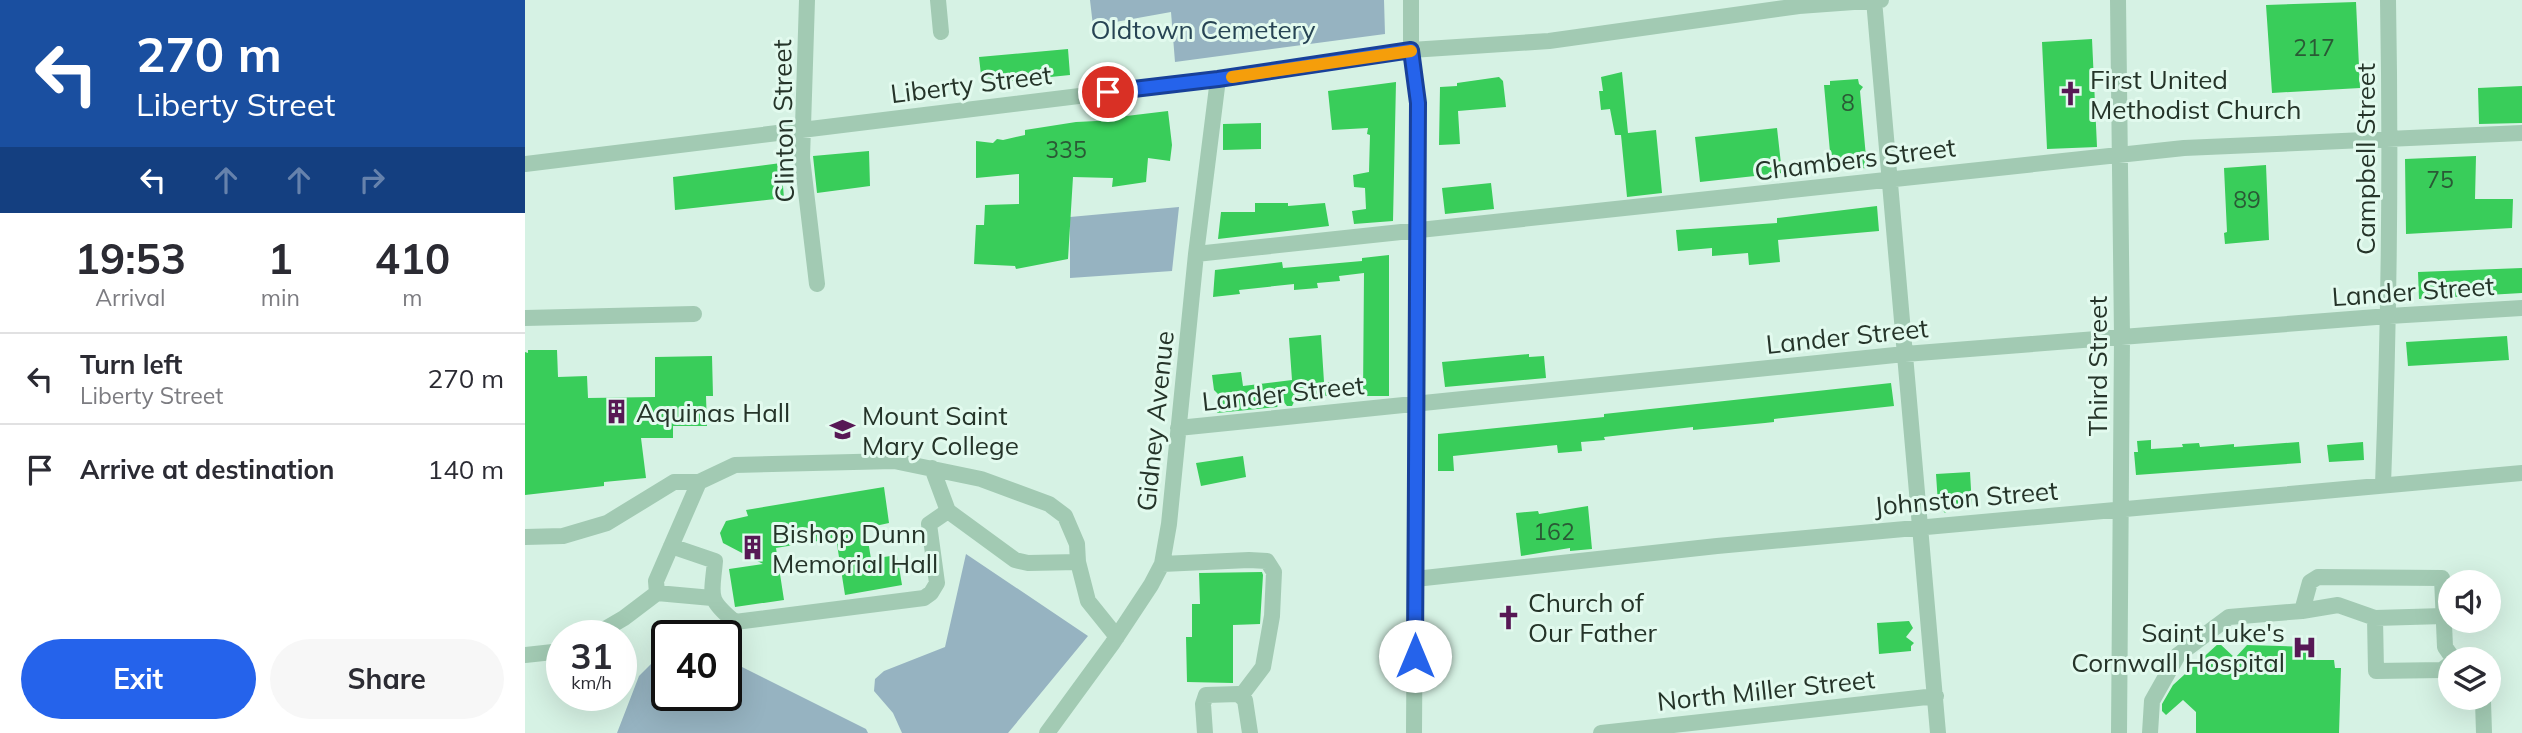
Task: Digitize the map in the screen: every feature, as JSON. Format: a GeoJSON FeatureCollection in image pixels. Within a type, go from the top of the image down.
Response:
{"type":"FeatureCollection","features":[{"type":"Feature","properties":{"kind":"street","name":"Clinton Street"},"geometry":{"type":"LineString","coordinates":[[807,0],[802,158],[817,284]]}},
{"type":"Feature","properties":{"kind":"street"},"geometry":{"type":"LineString","coordinates":[[938,0],[941,32]]}},
{"type":"Feature","properties":{"kind":"street"},"geometry":{"type":"LineString","coordinates":[[1412,0],[1411,50],[1418,103],[1414,733]]}},
{"type":"Feature","properties":{"kind":"street","name":"Liberty Street"},"geometry":{"type":"LineString","coordinates":[[525,164],[1218,79],[1411,50],[1549,41],[1799,6],[1881,0]]}},
{"type":"Feature","properties":{"kind":"street","name":"Third Street"},"geometry":{"type":"LineString","coordinates":[[2118,0],[2122,337],[2119,733]]}},
{"type":"Feature","properties":{"kind":"street","name":"Campbell Street"},"geometry":{"type":"LineString","coordinates":[[2383,485],[2389,316],[2391,138],[2388,0]]}},
{"type":"Feature","properties":{"kind":"street"},"geometry":{"type":"LineString","coordinates":[[1874,1],[1938,733]]}},
{"type":"Feature","properties":{"kind":"street","name":"Gidney Avenue"},"geometry":{"type":"LineString","coordinates":[[1047,733],[1117,637],[1162,564],[1169,524],[1196,254],[1218,79]]}},
{"type":"Feature","properties":{"kind":"street","name":"Chambers Street"},"geometry":{"type":"LineString","coordinates":[[1196,254],[1720,200],[2184,148],[2522,133]]}},
{"type":"Feature","properties":{"kind":"street","name":"Lander Street"},"geometry":{"type":"LineString","coordinates":[[1178,428],[1905,354],[2522,308]]}},
{"type":"Feature","properties":{"kind":"street"},"geometry":{"type":"LineString","coordinates":[[525,318],[694,313]]}},
{"type":"Feature","properties":{"kind":"street"},"geometry":{"type":"LineString","coordinates":[[525,537],[563,536],[607,523],[674,482],[699,482],[735,465],[894,461],[981,479],[1049,504],[1065,516],[1077,544],[1077,562],[1087,601],[1117,637]]}},
{"type":"Feature","properties":{"kind":"street"},"geometry":{"type":"LineString","coordinates":[[932,468],[948,511],[1015,560],[1028,563],[1077,562]]}},
{"type":"Feature","properties":{"kind":"street","name":"Johnston Street"},"geometry":{"type":"LineString","coordinates":[[1415,579],[1717,546],[2522,473]]}},
{"type":"Feature","properties":{"kind":"street"},"geometry":{"type":"LineString","coordinates":[[657,593],[656,581],[699,482]]}},
{"type":"Feature","properties":{"kind":"street"},"geometry":{"type":"LineString","coordinates":[[671,546],[715,561],[712,598],[716,606],[735,622],[924,598],[937,583],[929,524],[948,511]]}},
{"type":"Feature","properties":{"kind":"street"},"geometry":{"type":"LineString","coordinates":[[1162,564],[1267,561],[1274,572],[1272,616],[1263,667],[1241,696]]}},
{"type":"Feature","properties":{"kind":"street"},"geometry":{"type":"LineString","coordinates":[[2302,611],[2310,582],[2318,577],[2438,576]]}},
{"type":"Feature","properties":{"kind":"street"},"geometry":{"type":"LineString","coordinates":[[621,620],[657,593],[712,598]]}},
{"type":"Feature","properties":{"kind":"street"},"geometry":{"type":"LineString","coordinates":[[2150,733],[2152,701],[2178,655],[2229,617],[2339,605],[2375,618],[2438,616]]}},
{"type":"Feature","properties":{"kind":"street"},"geometry":{"type":"LineString","coordinates":[[2375,618],[2376,671],[2438,670]]}},
{"type":"Feature","properties":{"kind":"street"},"geometry":{"type":"LineString","coordinates":[[525,655],[546,653]]}},
{"type":"Feature","properties":{"kind":"street"},"geometry":{"type":"LineString","coordinates":[[1205,733],[1203,704],[1206,695],[1238,694],[1245,700],[1249,733]]}},
{"type":"Feature","properties":{"kind":"street","name":"North Miller Street"},"geometry":{"type":"LineString","coordinates":[[1601,733],[1936,696]]}},
{"type":"Feature","properties":{"kind":"street"},"geometry":{"type":"LineString","coordinates":[[2483,710],[2484,733]]}},
{"type":"Feature","properties":{"kind":"green space","name":"Oldtown Cemetery"},"geometry":{"type":"Polygon","coordinates":[[[1090,0],[1384,0],[1385,34],[1175,62],[1171,12],[1093,26],[1090,0]]]}},
{"type":"Feature","properties":{"kind":"green space"},"geometry":{"type":"Polygon","coordinates":[[[1179,207],[1172,271],[1070,278],[1070,217],[1179,207]]]}},
{"type":"Feature","properties":{"kind":"green space"},"geometry":{"type":"Polygon","coordinates":[[[966,554],[1088,636],[1008,733],[902,733],[893,713],[874,691],[875,679],[884,671],[945,647],[966,554]]]}},
{"type":"Feature","properties":{"kind":"green space"},"geometry":{"type":"Polygon","coordinates":[[[651,664],[651,711],[742,711],[742,667],[866,729],[868,733],[617,733],[625,711],[637,711],[639,676],[651,664]]]}},
{"type":"Feature","properties":{"kind":"building"},"geometry":{"type":"Polygon","coordinates":[[[2356,2],[2360,88],[2272,93],[2266,5],[2356,2]]]}},
{"type":"Feature","properties":{"kind":"building","name":"First United Methodist Church"},"geometry":{"type":"Polygon","coordinates":[[[2092,39],[2097,147],[2047,149],[2042,42],[2092,39]]]}},
{"type":"Feature","properties":{"kind":"building"},"geometry":{"type":"Polygon","coordinates":[[[1068,49],[1070,75],[982,84],[979,57],[1068,49]]]}},
{"type":"Feature","properties":{"kind":"building"},"geometry":{"type":"Polygon","coordinates":[[[1622,72],[1628,133],[1656,130],[1662,193],[1627,197],[1621,135],[1615,135],[1610,109],[1601,110],[1599,91],[1603,91],[1601,77],[1622,72]]]}},
{"type":"Feature","properties":{"kind":"building"},"geometry":{"type":"Polygon","coordinates":[[[1499,77],[1503,81],[1506,107],[1458,111],[1460,144],[1439,145],[1440,87],[1499,77]]]}},
{"type":"Feature","properties":{"kind":"building"},"geometry":{"type":"Polygon","coordinates":[[[1858,79],[1863,87],[1860,91],[1867,168],[1841,170],[1840,163],[1831,163],[1824,85],[1830,85],[1830,81],[1858,79]]]}},
{"type":"Feature","properties":{"kind":"building"},"geometry":{"type":"Polygon","coordinates":[[[1396,82],[1393,221],[1354,224],[1352,211],[1366,209],[1365,188],[1354,187],[1353,175],[1369,172],[1370,135],[1367,134],[1368,128],[1332,130],[1328,91],[1396,82]]]}},
{"type":"Feature","properties":{"kind":"building"},"geometry":{"type":"Polygon","coordinates":[[[2522,86],[2522,123],[2479,124],[2478,88],[2522,86]]]}},
{"type":"Feature","properties":{"kind":"building"},"geometry":{"type":"Polygon","coordinates":[[[1168,111],[1172,145],[1170,161],[1148,158],[1146,182],[1112,187],[1113,178],[1073,177],[1068,259],[1016,269],[1015,266],[974,264],[976,225],[984,225],[985,205],[1019,204],[1019,174],[976,178],[976,141],[993,143],[997,139],[1025,135],[1025,130],[1076,122],[1117,120],[1118,117],[1168,111]]]}},
{"type":"Feature","properties":{"kind":"building"},"geometry":{"type":"Polygon","coordinates":[[[1261,123],[1261,149],[1223,150],[1223,124],[1261,123]]]}},
{"type":"Feature","properties":{"kind":"building"},"geometry":{"type":"Polygon","coordinates":[[[1777,128],[1782,173],[1700,182],[1695,137],[1777,128]]]}},
{"type":"Feature","properties":{"kind":"building"},"geometry":{"type":"Polygon","coordinates":[[[869,151],[870,186],[817,193],[813,156],[869,151]]]}},
{"type":"Feature","properties":{"kind":"building"},"geometry":{"type":"Polygon","coordinates":[[[2476,156],[2475,199],[2513,199],[2512,228],[2406,234],[2405,159],[2476,156]]]}},
{"type":"Feature","properties":{"kind":"building"},"geometry":{"type":"Polygon","coordinates":[[[781,163],[784,198],[675,210],[673,177],[781,163]]]}},
{"type":"Feature","properties":{"kind":"building"},"geometry":{"type":"Polygon","coordinates":[[[2266,165],[2269,240],[2225,244],[2224,233],[2227,232],[2224,168],[2266,165]]]}},
{"type":"Feature","properties":{"kind":"building"},"geometry":{"type":"Polygon","coordinates":[[[1491,183],[1494,209],[1445,214],[1442,188],[1491,183]]]}},
{"type":"Feature","properties":{"kind":"building"},"geometry":{"type":"Polygon","coordinates":[[[1255,203],[1288,203],[1288,206],[1325,203],[1329,226],[1218,239],[1221,212],[1255,212],[1255,203]]]}},
{"type":"Feature","properties":{"kind":"building"},"geometry":{"type":"Polygon","coordinates":[[[1877,206],[1879,231],[1778,240],[1780,262],[1749,265],[1748,253],[1712,256],[1712,248],[1678,251],[1676,230],[1777,223],[1777,218],[1877,206]]]}},
{"type":"Feature","properties":{"kind":"building"},"geometry":{"type":"Polygon","coordinates":[[[1389,255],[1389,396],[1363,396],[1364,273],[1339,276],[1340,281],[1317,283],[1318,288],[1294,290],[1294,284],[1239,290],[1240,294],[1213,297],[1215,270],[1282,262],[1283,268],[1362,261],[1362,258],[1389,255]]]}},
{"type":"Feature","properties":{"kind":"building"},"geometry":{"type":"Polygon","coordinates":[[[2522,268],[2522,293],[2419,299],[2418,272],[2522,268]]]}},
{"type":"Feature","properties":{"kind":"building"},"geometry":{"type":"Polygon","coordinates":[[[1321,335],[1324,382],[1336,382],[1337,395],[1323,396],[1323,400],[1294,402],[1292,406],[1287,406],[1282,400],[1277,407],[1217,413],[1215,399],[1218,394],[1214,390],[1212,375],[1241,372],[1243,386],[1292,380],[1289,338],[1321,335]]]}},
{"type":"Feature","properties":{"kind":"building"},"geometry":{"type":"Polygon","coordinates":[[[2507,336],[2509,360],[2408,366],[2406,342],[2507,336]]]}},
{"type":"Feature","properties":{"kind":"building","name":"Aquinas Hall"},"geometry":{"type":"Polygon","coordinates":[[[528,350],[557,350],[558,377],[587,376],[588,398],[655,397],[655,357],[712,356],[713,396],[706,396],[707,426],[673,426],[673,438],[641,438],[646,478],[525,495],[525,352],[528,353],[528,350]]]}},
{"type":"Feature","properties":{"kind":"building"},"geometry":{"type":"Polygon","coordinates":[[[1529,354],[1529,357],[1544,356],[1546,378],[1445,387],[1442,362],[1529,354]]]}},
{"type":"Feature","properties":{"kind":"building"},"geometry":{"type":"Polygon","coordinates":[[[1891,383],[1894,406],[1774,419],[1774,422],[1765,423],[1693,430],[1693,427],[1604,437],[1605,440],[1581,442],[1582,451],[1558,453],[1557,445],[1453,456],[1454,471],[1438,471],[1438,434],[1891,383]]]}},
{"type":"Feature","properties":{"kind":"building"},"geometry":{"type":"Polygon","coordinates":[[[2151,440],[2151,449],[2199,443],[2200,447],[2234,444],[2234,447],[2299,442],[2301,463],[2136,475],[2134,452],[2138,452],[2137,441],[2151,440]]]}},
{"type":"Feature","properties":{"kind":"building"},"geometry":{"type":"Polygon","coordinates":[[[2363,442],[2364,460],[2329,462],[2327,445],[2363,442]]]}},
{"type":"Feature","properties":{"kind":"building"},"geometry":{"type":"Polygon","coordinates":[[[1243,456],[1246,477],[1201,486],[1196,463],[1243,456]]]}},
{"type":"Feature","properties":{"kind":"building"},"geometry":{"type":"Polygon","coordinates":[[[1970,472],[1972,507],[1950,506],[1945,513],[1938,504],[1936,474],[1970,472]]]}},
{"type":"Feature","properties":{"kind":"building","name":"Bishop Dunn Memorial Hall"},"geometry":{"type":"Polygon","coordinates":[[[884,487],[889,523],[866,528],[871,559],[897,555],[902,585],[845,595],[836,538],[776,548],[784,600],[735,607],[729,569],[763,564],[723,543],[720,533],[726,521],[748,516],[746,510],[884,487]]]}},
{"type":"Feature","properties":{"kind":"building"},"geometry":{"type":"Polygon","coordinates":[[[1588,506],[1592,549],[1570,551],[1570,548],[1521,556],[1516,513],[1538,511],[1539,514],[1588,506]]]}},
{"type":"Feature","properties":{"kind":"building"},"geometry":{"type":"Polygon","coordinates":[[[1262,572],[1260,624],[1233,625],[1233,683],[1187,682],[1186,637],[1192,637],[1192,604],[1200,604],[1199,573],[1262,572]]]}},
{"type":"Feature","properties":{"kind":"building"},"geometry":{"type":"Polygon","coordinates":[[[1909,621],[1913,628],[1906,637],[1914,643],[1911,651],[1879,654],[1877,623],[1909,621]]]}},
{"type":"Feature","properties":{"kind":"building"},"geometry":{"type":"Polygon","coordinates":[[[2219,643],[2235,658],[2247,645],[2313,647],[2313,660],[2334,660],[2335,668],[2341,668],[2339,733],[2196,733],[2196,712],[2183,700],[2166,715],[2162,711],[2162,704],[2173,685],[2219,643]]]}},
{"type":"Feature","properties":{"kind":"slow traffic"},"geometry":{"type":"LineString","coordinates":[[1232,77],[1411,51]]}},
{"type":"Feature","properties":{"kind":"place","name":"First United Methodist Church"},"geometry":{"type":"Point","coordinates":[2070,94]}},
{"type":"Feature","properties":{"kind":"place","name":"Aquinas Hall"},"geometry":{"type":"Point","coordinates":[616,412]}},
{"type":"Feature","properties":{"kind":"place","name":"Mount Saint Mary College"},"geometry":{"type":"Point","coordinates":[842,430]}},
{"type":"Feature","properties":{"kind":"place","name":"Bishop Dunn Memorial Hall"},"geometry":{"type":"Point","coordinates":[752,548]}},
{"type":"Feature","properties":{"kind":"place","name":"Church of Our Father"},"geometry":{"type":"Point","coordinates":[1508,617]}},
{"type":"Feature","properties":{"kind":"place","name":"Saint Luke's Cornwall Hospital"},"geometry":{"type":"Point","coordinates":[2305,647]}},
{"type":"Feature","properties":{"kind":"route"},"geometry":{"type":"LineString","coordinates":[[1108,92],[1218,79],[1411,50],[1418,103],[1415,656]]}}]}
